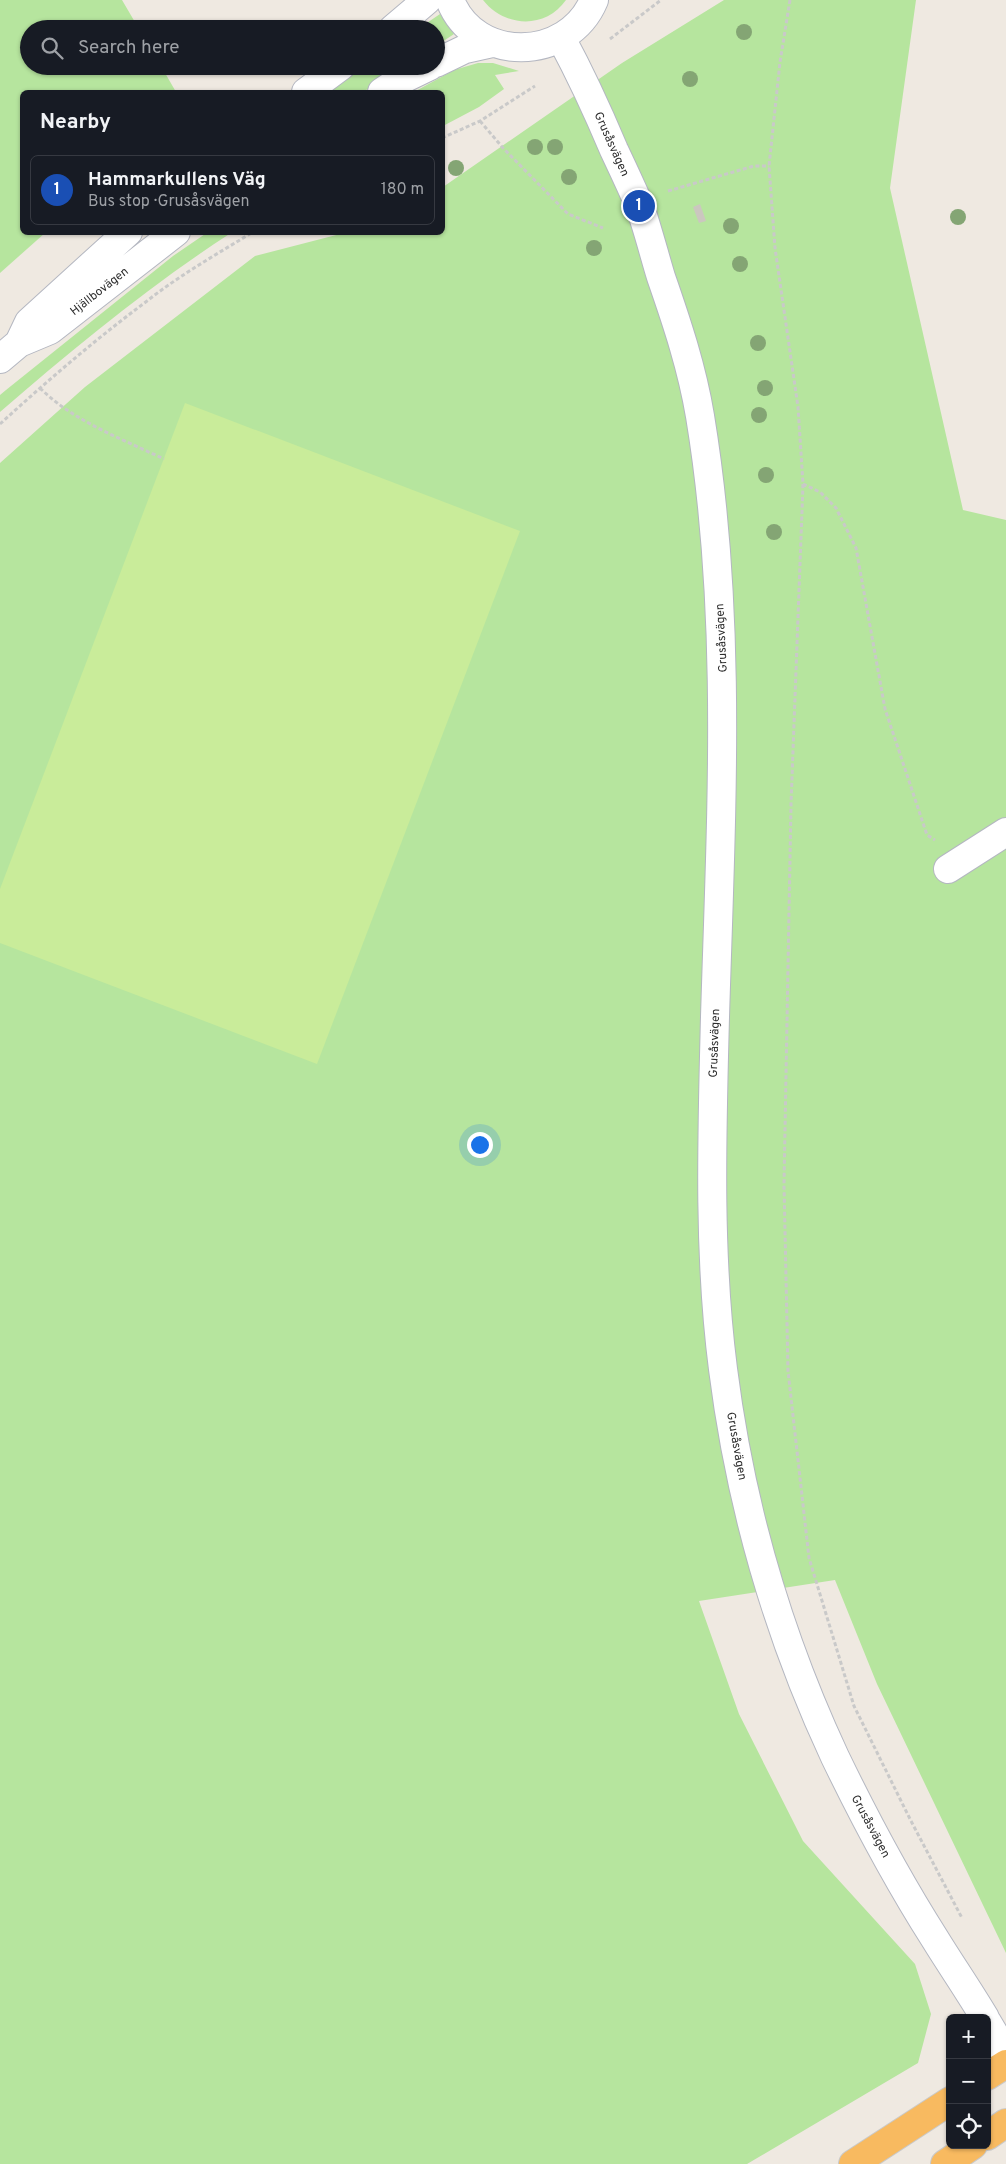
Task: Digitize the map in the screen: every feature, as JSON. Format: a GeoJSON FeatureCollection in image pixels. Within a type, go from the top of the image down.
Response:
{"type":"FeatureCollection","features":[{"type":"Feature","properties":{"kind":"highway"},"geometry":{"type":"LineString","coordinates":[[991,2073],[1006,2064]]}},
{"type":"Feature","properties":{"kind":"highway"},"geometry":{"type":"LineString","coordinates":[[853,2164],[946,2104]]}},
{"type":"Feature","properties":{"kind":"highway"},"geometry":{"type":"LineString","coordinates":[[991,2134],[1006,2124]]}},
{"type":"Feature","properties":{"kind":"street"},"geometry":{"type":"LineString","coordinates":[[404,20],[427,0]]}},
{"type":"Feature","properties":{"kind":"street"},"geometry":{"type":"LineString","coordinates":[[450,0],[465,23],[473,31],[492,43],[515,48],[539,47],[561,38],[583,19],[594,0]]}},
{"type":"Feature","properties":{"kind":"street","name":"Grusåsvägen"},"geometry":{"type":"LineString","coordinates":[[561,38],[580,72],[639,206],[681,334],[700,414],[709,484],[723,670],[712,1208],[717,1308],[723,1370],[748,1509],[775,1601],[798,1667],[836,1757],[887,1857],[932,1934],[982,2014]]}},
{"type":"Feature","properties":{"kind":"street"},"geometry":{"type":"LineString","coordinates":[[445,59],[465,49],[492,43]]}},
{"type":"Feature","properties":{"kind":"street"},"geometry":{"type":"LineString","coordinates":[[309,90],[329,75]]}},
{"type":"Feature","properties":{"kind":"street"},"geometry":{"type":"LineString","coordinates":[[385,90],[411,75]]}},
{"type":"Feature","properties":{"kind":"street","name":"Hjällbovägen"},"geometry":{"type":"LineString","coordinates":[[9,351],[28,322],[125,235]]}},
{"type":"Feature","properties":{"kind":"street","name":"Hjällbovägen"},"geometry":{"type":"LineString","coordinates":[[9,351],[50,330],[172,235]]}},
{"type":"Feature","properties":{"kind":"street"},"geometry":{"type":"LineString","coordinates":[[948,869],[1006,832]]}},
{"type":"Feature","properties":{"kind":"street"},"geometry":{"type":"LineString","coordinates":[[991,2029],[1006,2054]]}},
{"type":"Feature","properties":{"kind":"path"},"geometry":{"type":"LineString","coordinates":[[610,39],[661,0]]}},
{"type":"Feature","properties":{"kind":"path"},"geometry":{"type":"LineString","coordinates":[[790,0],[780,62],[769,166],[775,248],[798,406],[803,484],[791,804],[784,1174],[788,1371],[809,1558],[854,1706],[910,1821],[964,1922]]}},
{"type":"Feature","properties":{"kind":"path"},"geometry":{"type":"LineString","coordinates":[[445,137],[480,121],[535,86]]}},
{"type":"Feature","properties":{"kind":"path"},"geometry":{"type":"LineString","coordinates":[[480,121],[503,148],[568,214],[603,228]]}},
{"type":"Feature","properties":{"kind":"path"},"geometry":{"type":"LineString","coordinates":[[662,193],[754,166],[769,166]]}},
{"type":"Feature","properties":{"kind":"path"},"geometry":{"type":"LineString","coordinates":[[0,424],[40,388],[148,300],[248,235]]}},
{"type":"Feature","properties":{"kind":"path"},"geometry":{"type":"LineString","coordinates":[[40,388],[55,403],[110,433],[164,459]]}},
{"type":"Feature","properties":{"kind":"path"},"geometry":{"type":"LineString","coordinates":[[803,484],[820,492],[836,508],[856,548],[885,709],[927,835],[951,850],[948,869]]}},
{"type":"Feature","properties":{"kind":"green space"},"geometry":{"type":"Polygon","coordinates":[[[0,0],[122,0],[134,20],[20,20],[20,75],[166,75],[175,90],[20,90],[20,235],[43,235],[0,273],[0,0]]]}},
{"type":"Feature","properties":{"kind":"green space"},"geometry":{"type":"Polygon","coordinates":[[[483,0],[566,0],[557,10],[547,16],[536,20],[524,21],[502,16],[483,0]]]}},
{"type":"Feature","properties":{"kind":"green space"},"geometry":{"type":"Polygon","coordinates":[[[724,0],[916,0],[890,188],[963,510],[1006,520],[1006,1953],[877,1684],[835,1580],[699,1601],[739,1714],[803,1841],[915,1964],[931,2014],[918,2063],[747,2164],[0,2164],[0,463],[85,387],[255,256],[336,235],[445,235],[445,186],[622,63],[724,0]]]}},
{"type":"Feature","properties":{"kind":"green space"},"geometry":{"type":"Polygon","coordinates":[[[440,14],[444,20],[431,20],[440,14]]]}},
{"type":"Feature","properties":{"kind":"green space"},"geometry":{"type":"Polygon","coordinates":[[[445,21],[454,34],[445,40],[445,21]]]}},
{"type":"Feature","properties":{"kind":"green space"},"geometry":{"type":"Polygon","coordinates":[[[478,63],[493,63],[519,71],[495,75],[504,89],[479,107],[445,125],[445,90],[418,90],[454,70],[478,63]]]}},
{"type":"Feature","properties":{"kind":"green space"},"geometry":{"type":"Polygon","coordinates":[[[349,75],[390,75],[366,90],[328,90],[349,75]]]}},
{"type":"Feature","properties":{"kind":"green space"},"geometry":{"type":"Polygon","coordinates":[[[204,235],[228,235],[171,274],[113,318],[0,412],[0,395],[173,256],[204,235]]]}},
{"type":"Feature","properties":{"kind":"green space"},"geometry":{"type":"Polygon","coordinates":[[[185,403],[520,531],[317,1064],[0,943],[0,889],[185,403]]]}},
{"type":"Feature","properties":{"kind":"building"},"geometry":{"type":"Polygon","coordinates":[[[700,204],[706,221],[699,223],[693,207],[700,204]]]}},
{"type":"Feature","properties":{"kind":"place","name":"Hammarkullens Väg"},"geometry":{"type":"Point","coordinates":[639,206]}}]}
